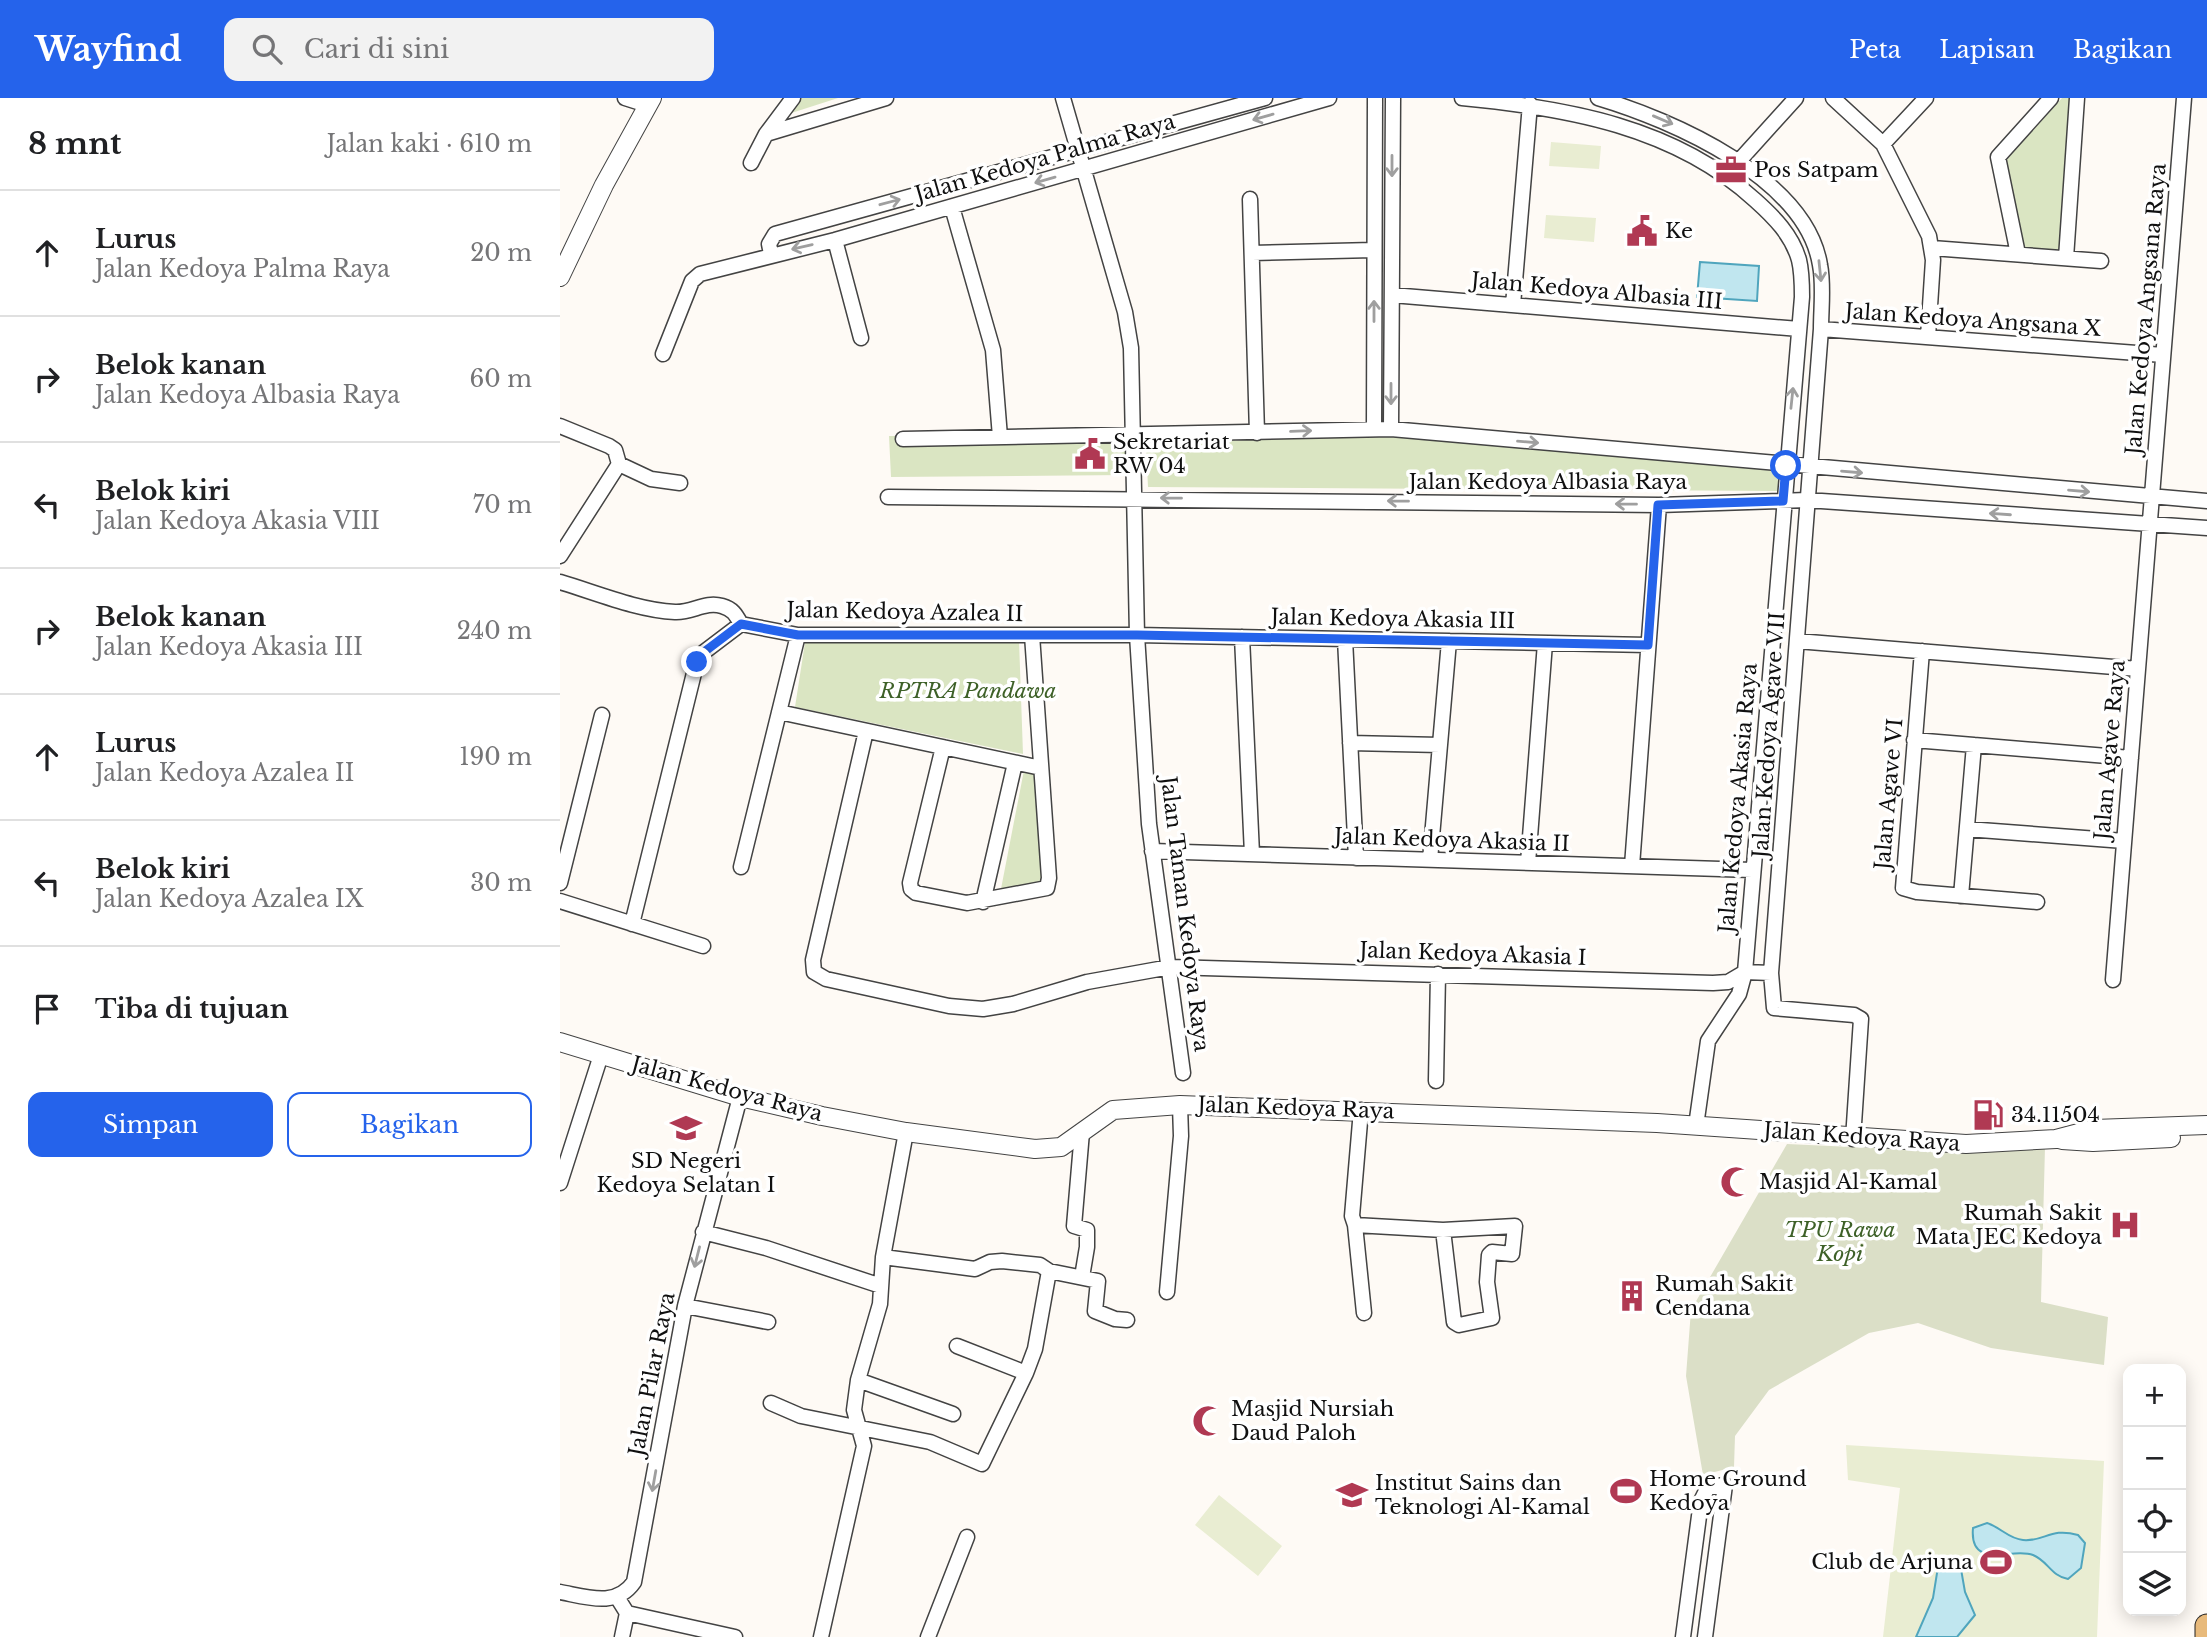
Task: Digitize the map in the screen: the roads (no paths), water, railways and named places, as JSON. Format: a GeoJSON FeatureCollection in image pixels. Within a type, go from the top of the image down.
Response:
{"type":"FeatureCollection","features":[{"type":"Feature","properties":{"kind":"main road"},"geometry":{"type":"LineString","coordinates":[[2207,1626],[2207,1637]]}},
{"type":"Feature","properties":{"kind":"street"},"geometry":{"type":"LineString","coordinates":[[560,277],[649,102],[625,98]]}},
{"type":"Feature","properties":{"kind":"street"},"geometry":{"type":"LineString","coordinates":[[751,163],[766,134],[793,98]]}},
{"type":"Feature","properties":{"kind":"street"},"geometry":{"type":"LineString","coordinates":[[766,134],[886,98]]}},
{"type":"Feature","properties":{"kind":"street","name":"Jalan Taman Kedoya Raya"},"geometry":{"type":"LineString","coordinates":[[1063,98],[1086,168],[1129,330],[1135,435],[1137,635],[1152,851],[1183,1073]]}},
{"type":"Feature","properties":{"kind":"street","name":"Jalan Kedoya Palma Raya"},"geometry":{"type":"LineString","coordinates":[[771,254],[769,244],[775,234],[1265,98]]}},
{"type":"Feature","properties":{"kind":"street","name":"Jalan Kedoya Palma Raya"},"geometry":{"type":"LineString","coordinates":[[663,354],[696,277],[771,254],[835,240],[952,207],[1329,98]]}},
{"type":"Feature","properties":{"kind":"street"},"geometry":{"type":"LineString","coordinates":[[1374,429],[1375,98]]}},
{"type":"Feature","properties":{"kind":"street"},"geometry":{"type":"LineString","coordinates":[[1391,429],[1393,98]]}},
{"type":"Feature","properties":{"kind":"street"},"geometry":{"type":"LineString","coordinates":[[1462,98],[1530,104],[1652,136],[1696,155],[1725,175],[1778,221],[1792,243],[1802,278],[1783,501]]}},
{"type":"Feature","properties":{"kind":"street"},"geometry":{"type":"LineString","coordinates":[[1598,98],[1681,128],[1739,161],[1794,212],[1811,236],[1820,264],[1821,329],[1807,500]]}},
{"type":"Feature","properties":{"kind":"street"},"geometry":{"type":"LineString","coordinates":[[1725,175],[1737,170],[1739,161],[1796,98]]}},
{"type":"Feature","properties":{"kind":"street"},"geometry":{"type":"LineString","coordinates":[[1833,98],[1883,144],[1932,248],[1928,337]]}},
{"type":"Feature","properties":{"kind":"street"},"geometry":{"type":"LineString","coordinates":[[1883,144],[1926,98]]}},
{"type":"Feature","properties":{"kind":"street"},"geometry":{"type":"LineString","coordinates":[[2018,254],[1998,157],[2051,98]]}},
{"type":"Feature","properties":{"kind":"street"},"geometry":{"type":"LineString","coordinates":[[2066,258],[2077,98]]}},
{"type":"Feature","properties":{"kind":"street","name":"Jalan Kedoya Angsana Raya"},"geometry":{"type":"LineString","coordinates":[[2150,524],[2184,98]]}},
{"type":"Feature","properties":{"kind":"street"},"geometry":{"type":"LineString","coordinates":[[1513,305],[1530,104]]}},
{"type":"Feature","properties":{"kind":"street"},"geometry":{"type":"LineString","coordinates":[[1250,199],[1257,433]]}},
{"type":"Feature","properties":{"kind":"street"},"geometry":{"type":"LineString","coordinates":[[952,207],[993,350],[1000,438]]}},
{"type":"Feature","properties":{"kind":"street"},"geometry":{"type":"LineString","coordinates":[[835,240],[861,338]]}},
{"type":"Feature","properties":{"kind":"street"},"geometry":{"type":"LineString","coordinates":[[1932,248],[2101,261]]}},
{"type":"Feature","properties":{"kind":"street"},"geometry":{"type":"LineString","coordinates":[[1252,253],[1373,250]]}},
{"type":"Feature","properties":{"kind":"street","name":"Jalan Kedoya Albasia III"},"geometry":{"type":"LineString","coordinates":[[1392,295],[1799,329]]}},
{"type":"Feature","properties":{"kind":"street","name":"Jalan Kedoya Angsana X"},"geometry":{"type":"LineString","coordinates":[[1821,329],[2163,355]]}},
{"type":"Feature","properties":{"kind":"street"},"geometry":{"type":"LineString","coordinates":[[560,426],[609,446],[615,450],[619,464],[560,556]]}},
{"type":"Feature","properties":{"kind":"street","name":"Jalan Kedoya Albasia Raya"},"geometry":{"type":"LineString","coordinates":[[903,439],[1391,429],[1786,466],[2207,500]]}},
{"type":"Feature","properties":{"kind":"street"},"geometry":{"type":"LineString","coordinates":[[619,464],[651,479],[680,483]]}},
{"type":"Feature","properties":{"kind":"street","name":"Jalan Kedoya Albasia Raya"},"geometry":{"type":"LineString","coordinates":[[888,497],[1658,505],[1807,500],[2207,528]]}},
{"type":"Feature","properties":{"kind":"street","name":"Jalan Kedoya Agave VII"},"geometry":{"type":"LineString","coordinates":[[1807,500],[1771,973],[1774,1008],[1854,1014],[1861,1019],[1853,1139]]}},
{"type":"Feature","properties":{"kind":"street","name":"Jalan Kedoya Akasia Raya"},"geometry":{"type":"LineString","coordinates":[[1696,1126],[1708,1041],[1739,993],[1745,972],[1783,501]]}},
{"type":"Feature","properties":{"kind":"street"},"geometry":{"type":"LineString","coordinates":[[1632,866],[1658,505]]}},
{"type":"Feature","properties":{"kind":"street","name":"Jalan Agave Raya"},"geometry":{"type":"LineString","coordinates":[[2113,980],[2150,524]]}},
{"type":"Feature","properties":{"kind":"street","name":"Jalan Kedoya Azalea II"},"geometry":{"type":"LineString","coordinates":[[560,582],[667,611],[686,612],[708,604],[724,606],[733,610],[741,624],[798,635],[1137,635]]}},
{"type":"Feature","properties":{"kind":"street"},"geometry":{"type":"LineString","coordinates":[[632,924],[697,662],[704,652],[741,624]]}},
{"type":"Feature","properties":{"kind":"street"},"geometry":{"type":"LineString","coordinates":[[741,867],[798,635]]}},
{"type":"Feature","properties":{"kind":"street"},"geometry":{"type":"LineString","coordinates":[[943,747],[910,883],[911,889],[916,893],[951,901],[983,902],[1046,888],[1049,878],[1032,635]]}},
{"type":"Feature","properties":{"kind":"street","name":"Jalan Kedoya Akasia III"},"geometry":{"type":"LineString","coordinates":[[1137,635],[1648,645]]}},
{"type":"Feature","properties":{"kind":"street"},"geometry":{"type":"LineString","coordinates":[[1242,637],[1252,854]]}},
{"type":"Feature","properties":{"kind":"street"},"geometry":{"type":"LineString","coordinates":[[1345,639],[1356,858]]}},
{"type":"Feature","properties":{"kind":"street"},"geometry":{"type":"LineString","coordinates":[[1430,860],[1449,641]]}},
{"type":"Feature","properties":{"kind":"street"},"geometry":{"type":"LineString","coordinates":[[1797,641],[2138,668]]}},
{"type":"Feature","properties":{"kind":"street"},"geometry":{"type":"LineString","coordinates":[[1528,863],[1545,643]]}},
{"type":"Feature","properties":{"kind":"street","name":"Jalan Agave VI"},"geometry":{"type":"LineString","coordinates":[[1922,651],[1902,888],[1906,891],[2036,902]]}},
{"type":"Feature","properties":{"kind":"street"},"geometry":{"type":"LineString","coordinates":[[779,712],[1041,768]]}},
{"type":"Feature","properties":{"kind":"street"},"geometry":{"type":"LineString","coordinates":[[560,883],[602,715]]}},
{"type":"Feature","properties":{"kind":"street","name":"Jalan Kedoya Akasia I"},"geometry":{"type":"LineString","coordinates":[[866,731],[813,960],[814,972],[825,979],[937,1004],[983,1009],[1013,1004],[1087,982],[1170,967],[1713,983],[1728,982],[1745,972],[1771,973]]}},
{"type":"Feature","properties":{"kind":"street"},"geometry":{"type":"LineString","coordinates":[[1914,740],[2131,758]]}},
{"type":"Feature","properties":{"kind":"street"},"geometry":{"type":"LineString","coordinates":[[1350,743],[1440,745]]}},
{"type":"Feature","properties":{"kind":"street"},"geometry":{"type":"LineString","coordinates":[[1961,896],[1973,745]]}},
{"type":"Feature","properties":{"kind":"street"},"geometry":{"type":"LineString","coordinates":[[983,902],[1015,763]]}},
{"type":"Feature","properties":{"kind":"street"},"geometry":{"type":"LineString","coordinates":[[1966,829],[2124,841]]}},
{"type":"Feature","properties":{"kind":"street","name":"Jalan Kedoya Akasia II"},"geometry":{"type":"LineString","coordinates":[[1152,851],[1752,870]]}},
{"type":"Feature","properties":{"kind":"street"},"geometry":{"type":"LineString","coordinates":[[560,901],[703,946]]}},
{"type":"Feature","properties":{"kind":"street"},"geometry":{"type":"LineString","coordinates":[[1436,1081],[1438,974]]}},
{"type":"Feature","properties":{"kind":"street","name":"Jalan Kedoya Raya"},"geometry":{"type":"LineString","coordinates":[[560,1042],[740,1097],[906,1132],[1035,1150],[1060,1147],[1113,1110],[1180,1105],[1361,1110],[1696,1126],[1853,1139],[1966,1144],[2056,1139],[2093,1143],[2207,1135]]}},
{"type":"Feature","properties":{"kind":"street"},"geometry":{"type":"LineString","coordinates":[[560,1184],[601,1055]]}},
{"type":"Feature","properties":{"kind":"street","name":"Jalan Pilar Raya"},"geometry":{"type":"LineString","coordinates":[[617,1597],[626,1592],[638,1568],[685,1306],[740,1097]]}},
{"type":"Feature","properties":{"kind":"street"},"geometry":{"type":"LineString","coordinates":[[1167,1292],[1181,1136],[1180,1105]]}},
{"type":"Feature","properties":{"kind":"street"},"geometry":{"type":"LineString","coordinates":[[1361,1110],[1352,1216],[1364,1312]]}},
{"type":"Feature","properties":{"kind":"street","name":"Jalan Kedoya Raya"},"geometry":{"type":"LineString","coordinates":[[2056,1139],[2094,1129],[2207,1125]]}},
{"type":"Feature","properties":{"kind":"street"},"geometry":{"type":"LineString","coordinates":[[821,1637],[864,1447],[854,1410],[858,1380],[880,1304],[883,1257],[906,1132]]}},
{"type":"Feature","properties":{"kind":"street"},"geometry":{"type":"LineString","coordinates":[[1082,1132],[1074,1226],[1087,1230],[1082,1278]]}},
{"type":"Feature","properties":{"kind":"street"},"geometry":{"type":"LineString","coordinates":[[1355,1225],[1443,1230],[1515,1226],[1512,1254],[1492,1252],[1489,1255],[1487,1282],[1492,1318],[1459,1325],[1454,1322],[1443,1230]]}},
{"type":"Feature","properties":{"kind":"street"},"geometry":{"type":"LineString","coordinates":[[703,1232],[766,1248],[881,1286]]}},
{"type":"Feature","properties":{"kind":"street"},"geometry":{"type":"LineString","coordinates":[[883,1257],[975,1269],[990,1262],[1002,1261],[1040,1265],[1049,1271],[1098,1281],[1095,1311],[1115,1319],[1127,1320]]}},
{"type":"Feature","properties":{"kind":"street"},"geometry":{"type":"LineString","coordinates":[[771,1403],[801,1416],[930,1442],[982,1464],[1026,1374],[1037,1337],[1049,1271]]}},
{"type":"Feature","properties":{"kind":"street"},"geometry":{"type":"LineString","coordinates":[[685,1306],[768,1322]]}},
{"type":"Feature","properties":{"kind":"street"},"geometry":{"type":"LineString","coordinates":[[957,1346],[1026,1374]]}},
{"type":"Feature","properties":{"kind":"street"},"geometry":{"type":"LineString","coordinates":[[858,1380],[953,1414]]}},
{"type":"Feature","properties":{"kind":"street"},"geometry":{"type":"LineString","coordinates":[[1683,1637],[1701,1501],[1708,1487],[1725,1485],[1705,1637]]}},
{"type":"Feature","properties":{"kind":"street"},"geometry":{"type":"LineString","coordinates":[[928,1637],[967,1537]]}},
{"type":"Feature","properties":{"kind":"street"},"geometry":{"type":"LineString","coordinates":[[560,1592],[604,1599],[617,1597],[627,1613],[622,1637]]}},
{"type":"Feature","properties":{"kind":"street"},"geometry":{"type":"LineString","coordinates":[[627,1613],[735,1637]]}},
{"type":"Feature","properties":{"kind":"water"},"geometry":{"type":"Polygon","coordinates":[[[1700,262],[1759,266],[1757,301],[1697,297],[1700,262]]]}},
{"type":"Feature","properties":{"kind":"water"},"geometry":{"type":"Polygon","coordinates":[[[1987,1523],[2023,1540],[2061,1533],[2078,1535],[2085,1543],[2081,1568],[2068,1579],[2057,1575],[2033,1555],[1985,1553],[1978,1549],[1974,1541],[1973,1528],[1987,1523]]]}},
{"type":"Feature","properties":{"kind":"water"},"geometry":{"type":"Polygon","coordinates":[[[1950,1562],[1961,1569],[1965,1592],[1975,1615],[1957,1637],[1916,1637],[1933,1598],[1937,1573],[1942,1564],[1950,1562]]]}},
{"type":"Feature","properties":{"kind":"place","name":"Pos Satpam"},"geometry":{"type":"Point","coordinates":[1731,170]}},
{"type":"Feature","properties":{"kind":"place","name":"Ke"},"geometry":{"type":"Point","coordinates":[1642,231]}},
{"type":"Feature","properties":{"kind":"place","name":"Sekretariat RW 04"},"geometry":{"type":"Point","coordinates":[1090,454]}},
{"type":"Feature","properties":{"kind":"place","name":"34.11504"},"geometry":{"type":"Point","coordinates":[1988,1115]}},
{"type":"Feature","properties":{"kind":"place","name":"SD Negeri Kedoya Selatan I"},"geometry":{"type":"Point","coordinates":[686,1128]}},
{"type":"Feature","properties":{"kind":"place","name":"Masjid Al-Kamal"},"geometry":{"type":"Point","coordinates":[1736,1182]}},
{"type":"Feature","properties":{"kind":"place","name":"Rumah Sakit Mata JEC Kedoya"},"geometry":{"type":"Point","coordinates":[2125,1225]}},
{"type":"Feature","properties":{"kind":"place","name":"Rumah Sakit Cendana"},"geometry":{"type":"Point","coordinates":[1632,1296]}},
{"type":"Feature","properties":{"kind":"place","name":"Masjid Nursiah Daud Paloh"},"geometry":{"type":"Point","coordinates":[1208,1421]}},
{"type":"Feature","properties":{"kind":"place","name":"Home Ground Kedoya"},"geometry":{"type":"Point","coordinates":[1626,1491]}},
{"type":"Feature","properties":{"kind":"place","name":"Institut Sains dan Teknologi Al-Kamal"},"geometry":{"type":"Point","coordinates":[1352,1495]}},
{"type":"Feature","properties":{"kind":"place","name":"Club de Arjuna"},"geometry":{"type":"Point","coordinates":[1996,1562]}},
{"type":"Feature","properties":{"kind":"park label","name":"RPTRA Pandawa"},"geometry":{"type":"Point","coordinates":[968,691]}},
{"type":"Feature","properties":{"kind":"park label","name":"TPU Rawa Kopi"},"geometry":{"type":"Point","coordinates":[1840,1242]}}]}
